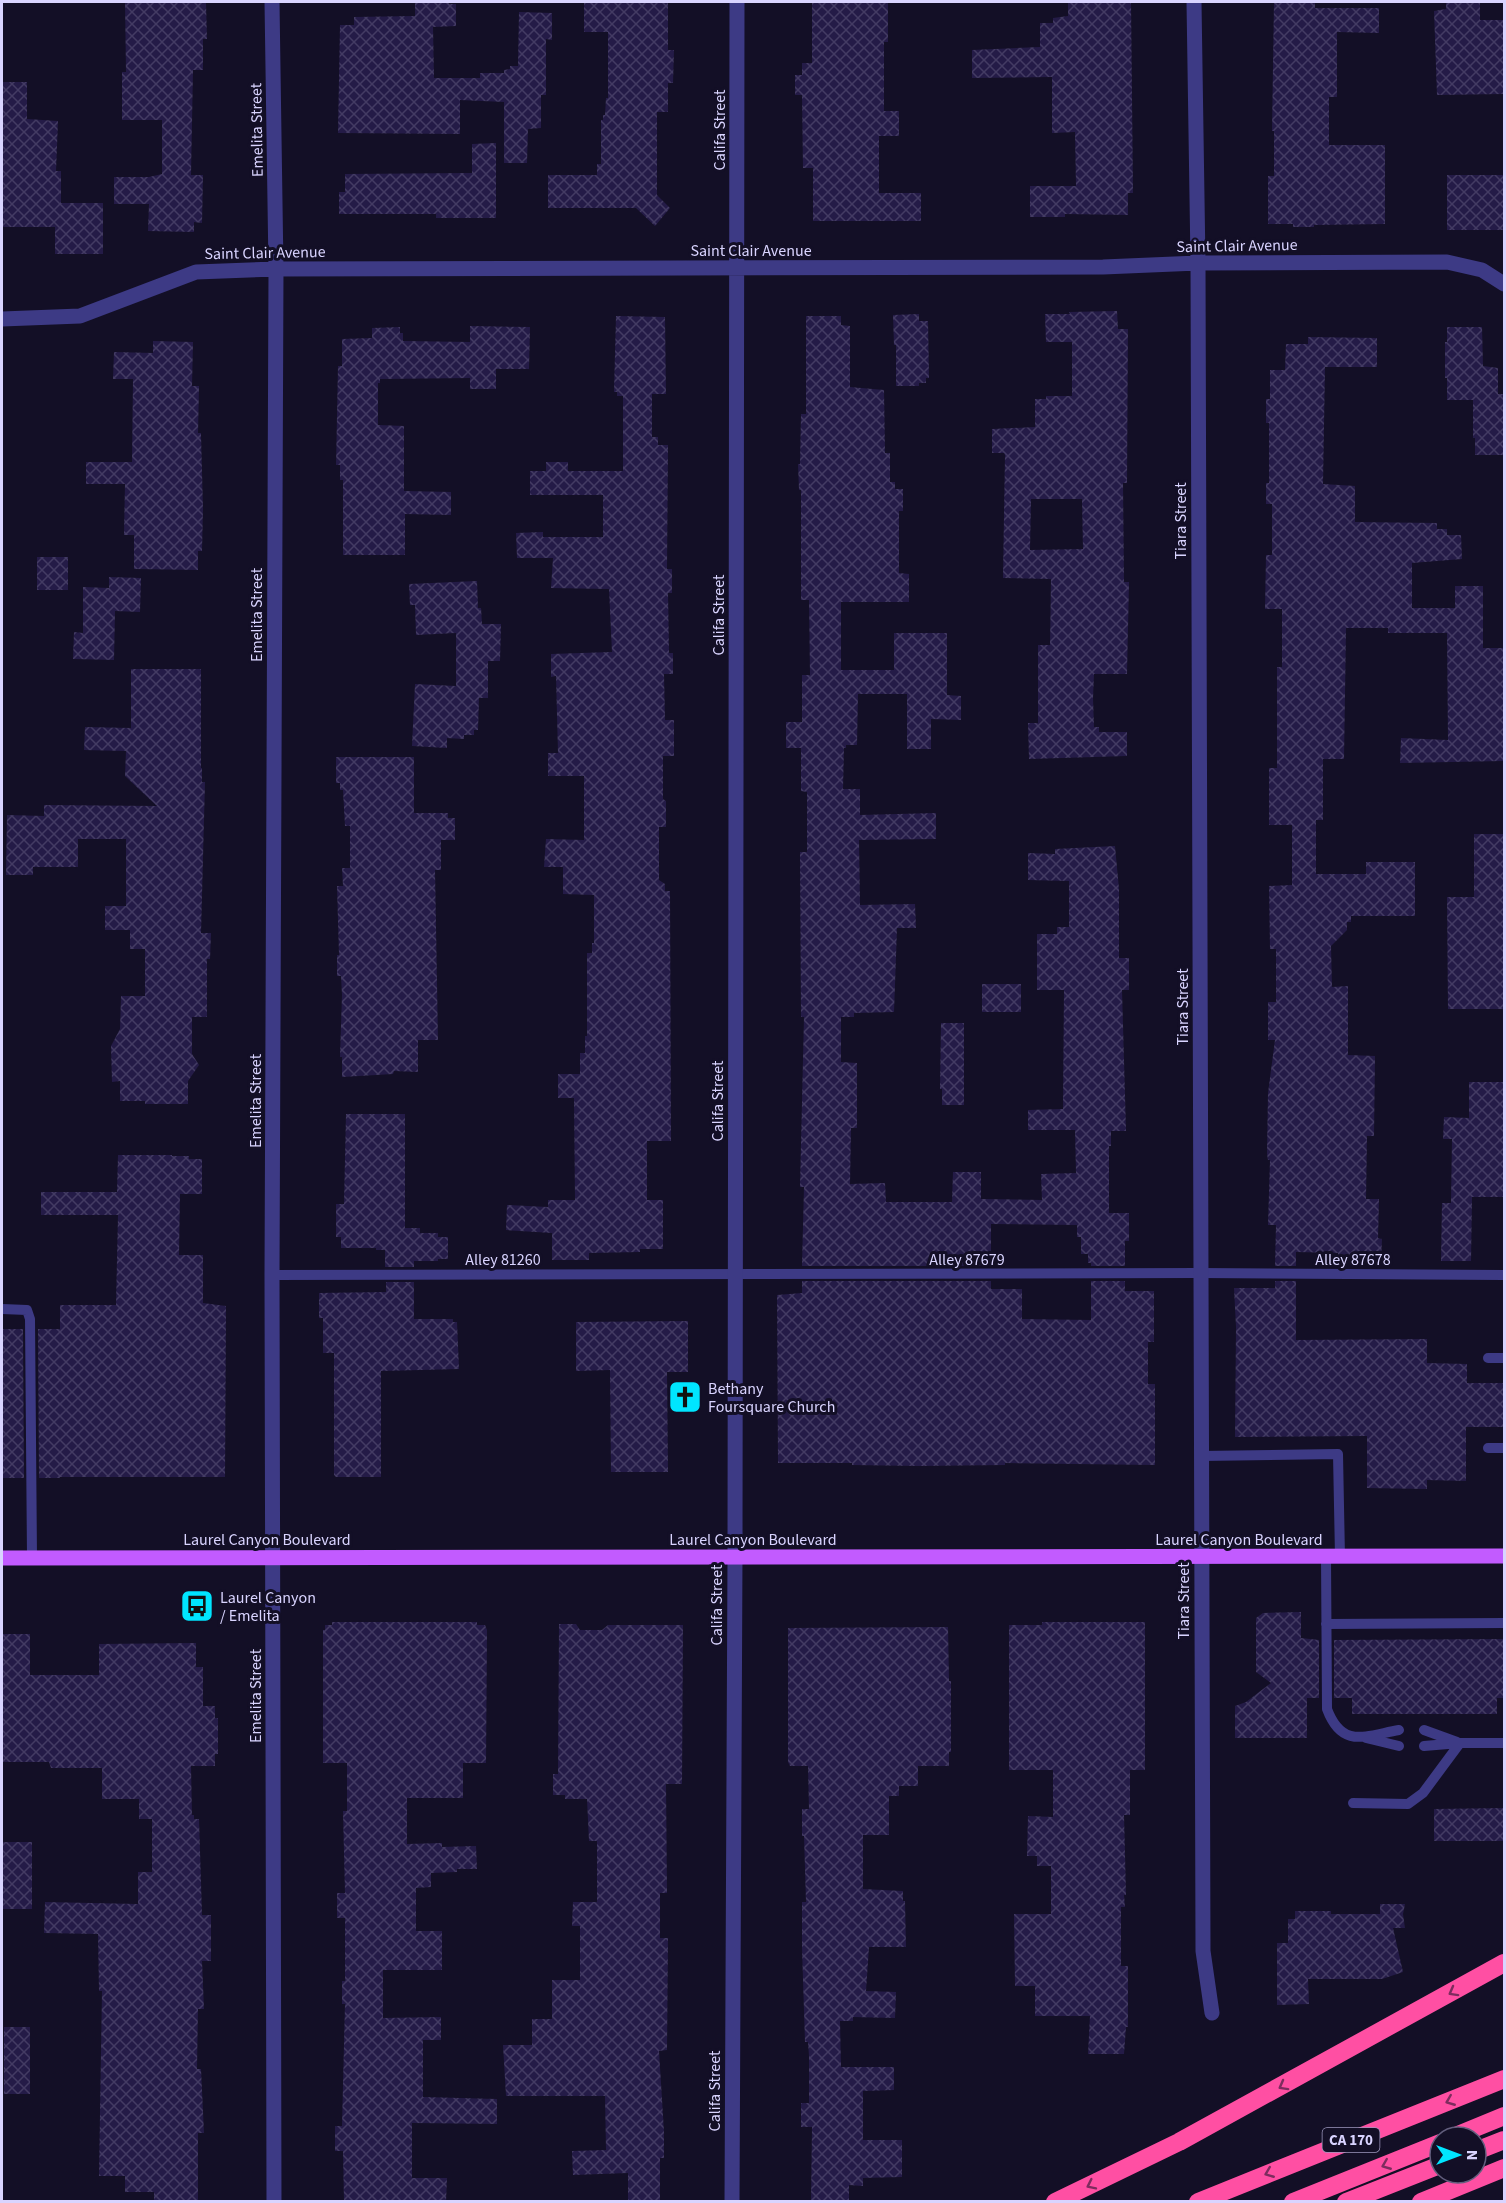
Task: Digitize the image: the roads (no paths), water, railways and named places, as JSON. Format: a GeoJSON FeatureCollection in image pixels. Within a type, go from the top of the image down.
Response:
{"type":"FeatureCollection","features":[{"type":"Feature","properties":{"kind":"highway"},"geometry":{"type":"LineString","coordinates":[[1055,2202],[1179,2142],[1504,1963]]}},
{"type":"Feature","properties":{"kind":"highway","name":"CA 170"},"geometry":{"type":"LineString","coordinates":[[1198,2202],[1504,2079]]}},
{"type":"Feature","properties":{"kind":"highway"},"geometry":{"type":"LineString","coordinates":[[1482,2125],[1504,2116]]}},
{"type":"Feature","properties":{"kind":"highway"},"geometry":{"type":"LineString","coordinates":[[1488,2146],[1504,2140]]}},
{"type":"Feature","properties":{"kind":"highway"},"geometry":{"type":"LineString","coordinates":[[1293,2202],[1428,2147]]}},
{"type":"Feature","properties":{"kind":"highway"},"geometry":{"type":"LineString","coordinates":[[1421,2202],[1504,2168]]}},
{"type":"Feature","properties":{"kind":"highway"},"geometry":{"type":"LineString","coordinates":[[1347,2202],[1428,2170]]}},
{"type":"Feature","properties":{"kind":"main road","name":"Laurel Canyon Boulevard"},"geometry":{"type":"LineString","coordinates":[[2,1558],[1504,1556]]}},
{"type":"Feature","properties":{"kind":"street","name":"Emelita Street"},"geometry":{"type":"LineString","coordinates":[[272,2],[276,269],[272,1275],[274,2202]]}},
{"type":"Feature","properties":{"kind":"street","name":"Califa Street"},"geometry":{"type":"LineString","coordinates":[[732,2202],[737,2]]}},
{"type":"Feature","properties":{"kind":"street","name":"Tiara Street"},"geometry":{"type":"LineString","coordinates":[[1194,2],[1198,263],[1203,1951],[1212,2013]]}},
{"type":"Feature","properties":{"kind":"street","name":"Saint Clair Avenue"},"geometry":{"type":"LineString","coordinates":[[2,319],[80,316],[196,272],[276,269],[1103,267],[1198,263],[1447,261],[1482,270],[1504,284]]}},
{"type":"Feature","properties":{"kind":"lane","name":"Alley 87679"},"geometry":{"type":"LineString","coordinates":[[734,1274],[1200,1273]]}},
{"type":"Feature","properties":{"kind":"lane","name":"Alley 87678"},"geometry":{"type":"LineString","coordinates":[[1200,1273],[1504,1275]]}},
{"type":"Feature","properties":{"kind":"lane","name":"Alley 81260"},"geometry":{"type":"LineString","coordinates":[[272,1275],[734,1274]]}},
{"type":"Feature","properties":{"kind":"lane"},"geometry":{"type":"LineString","coordinates":[[2,1309],[27,1310],[30,1319],[32,1558]]}},
{"type":"Feature","properties":{"kind":"lane"},"geometry":{"type":"LineString","coordinates":[[1488,1359],[1504,1358]]}},
{"type":"Feature","properties":{"kind":"lane"},"geometry":{"type":"LineString","coordinates":[[1488,1448],[1504,1448]]}},
{"type":"Feature","properties":{"kind":"lane"},"geometry":{"type":"LineString","coordinates":[[1201,1456],[1338,1454],[1333,1557],[1326,1624],[1327,1709],[1333,1725],[1347,1736],[1363,1737],[1399,1746]]}},
{"type":"Feature","properties":{"kind":"lane"},"geometry":{"type":"LineString","coordinates":[[1326,1624],[1504,1623]]}},
{"type":"Feature","properties":{"kind":"lane"},"geometry":{"type":"LineString","coordinates":[[1363,1737],[1399,1730]]}},
{"type":"Feature","properties":{"kind":"lane"},"geometry":{"type":"LineString","coordinates":[[1424,1730],[1460,1743]]}},
{"type":"Feature","properties":{"kind":"lane"},"geometry":{"type":"LineString","coordinates":[[1353,1803],[1408,1804],[1423,1793],[1460,1743]]}},
{"type":"Feature","properties":{"kind":"lane"},"geometry":{"type":"LineString","coordinates":[[1424,1746],[1504,1743]]}},
{"type":"Feature","properties":{"kind":"place","name":"Bethany Foursquare Church"},"geometry":{"type":"Point","coordinates":[685,1397]}},
{"type":"Feature","properties":{"kind":"place","name":"Laurel Canyon / Emelita"},"geometry":{"type":"Point","coordinates":[197,1606]}}]}
